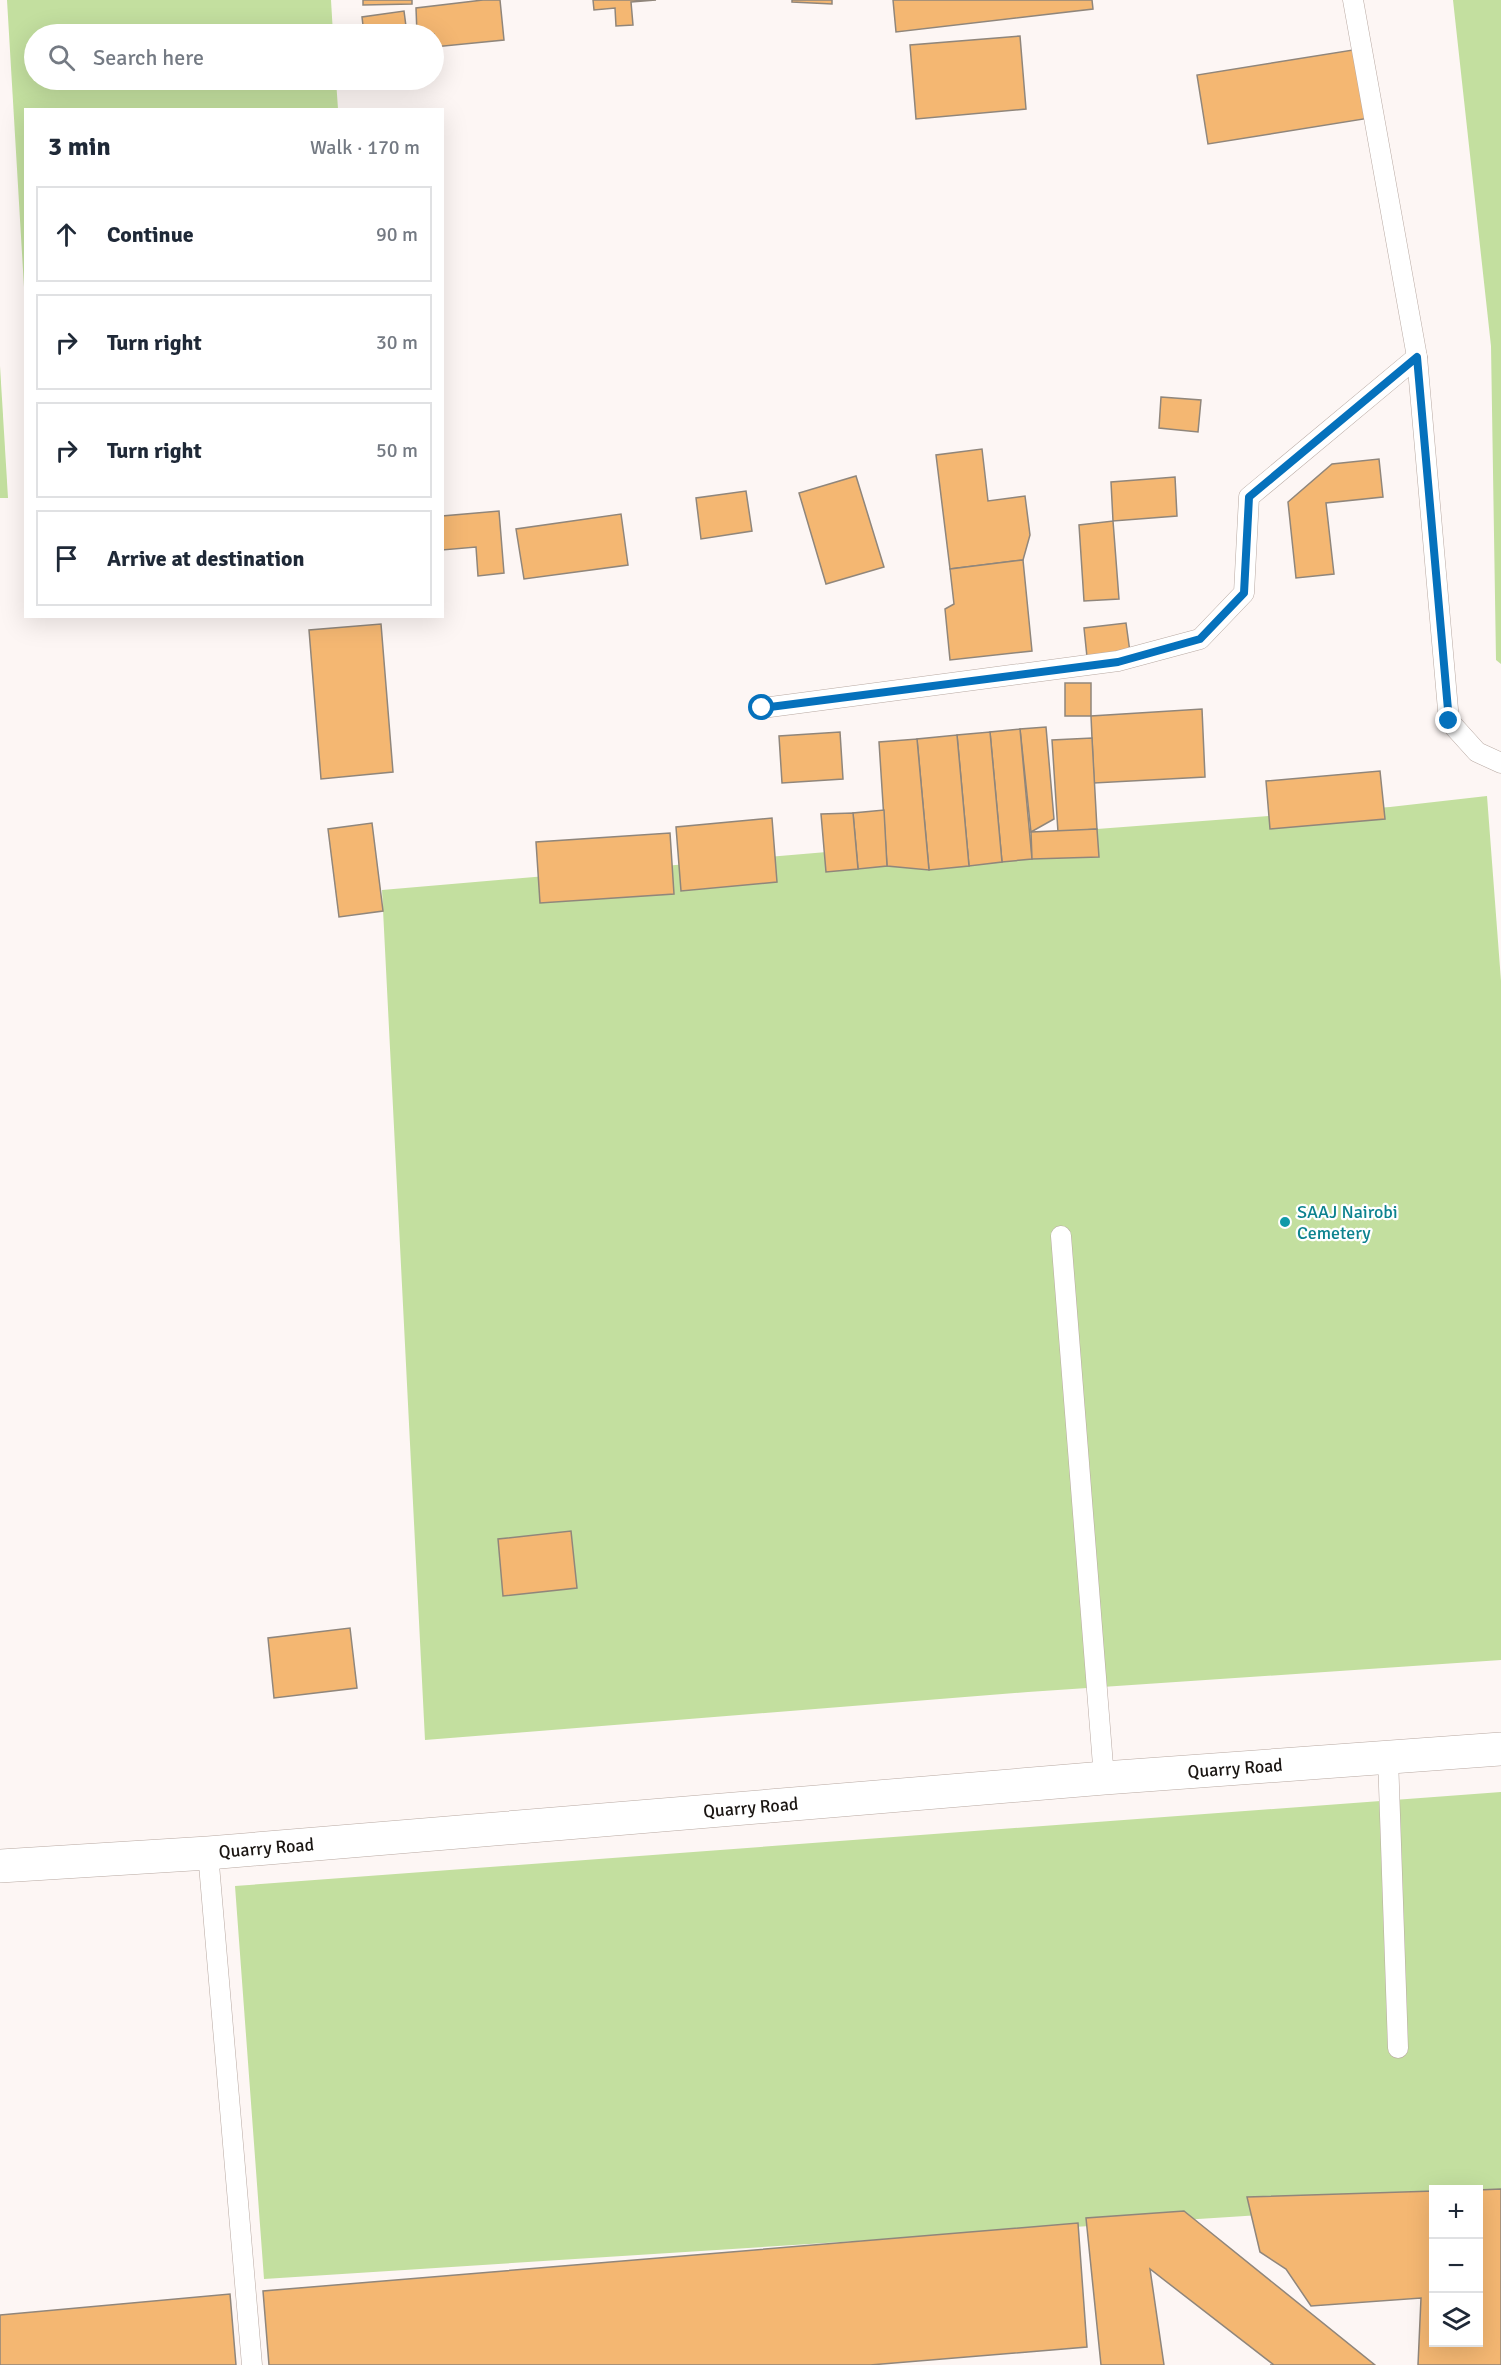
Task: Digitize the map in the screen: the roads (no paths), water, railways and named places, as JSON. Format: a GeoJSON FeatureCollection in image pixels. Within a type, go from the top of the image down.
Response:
{"type":"FeatureCollection","features":[{"type":"Feature","properties":{"kind":"main road","name":"Quarry Road"},"geometry":{"type":"LineString","coordinates":[[0,1866],[208,1853],[1104,1778],[1501,1749]]}},
{"type":"Feature","properties":{"kind":"lane"},"geometry":{"type":"LineString","coordinates":[[1353,0],[1417,357],[1449,721],[1478,752],[1501,763]]}},
{"type":"Feature","properties":{"kind":"lane"},"geometry":{"type":"LineString","coordinates":[[762,708],[1118,662],[1200,639],[1244,593],[1249,497],[1417,357]]}},
{"type":"Feature","properties":{"kind":"lane"},"geometry":{"type":"LineString","coordinates":[[1061,1236],[1104,1778]]}},
{"type":"Feature","properties":{"kind":"lane"},"geometry":{"type":"LineString","coordinates":[[1388,1757],[1398,2048]]}},
{"type":"Feature","properties":{"kind":"lane"},"geometry":{"type":"LineString","coordinates":[[208,1853],[252,2365]]}},
{"type":"Feature","properties":{"kind":"place","name":"SAAJ Nairobi Cemetery"},"geometry":{"type":"Point","coordinates":[1285,1222]}}]}
